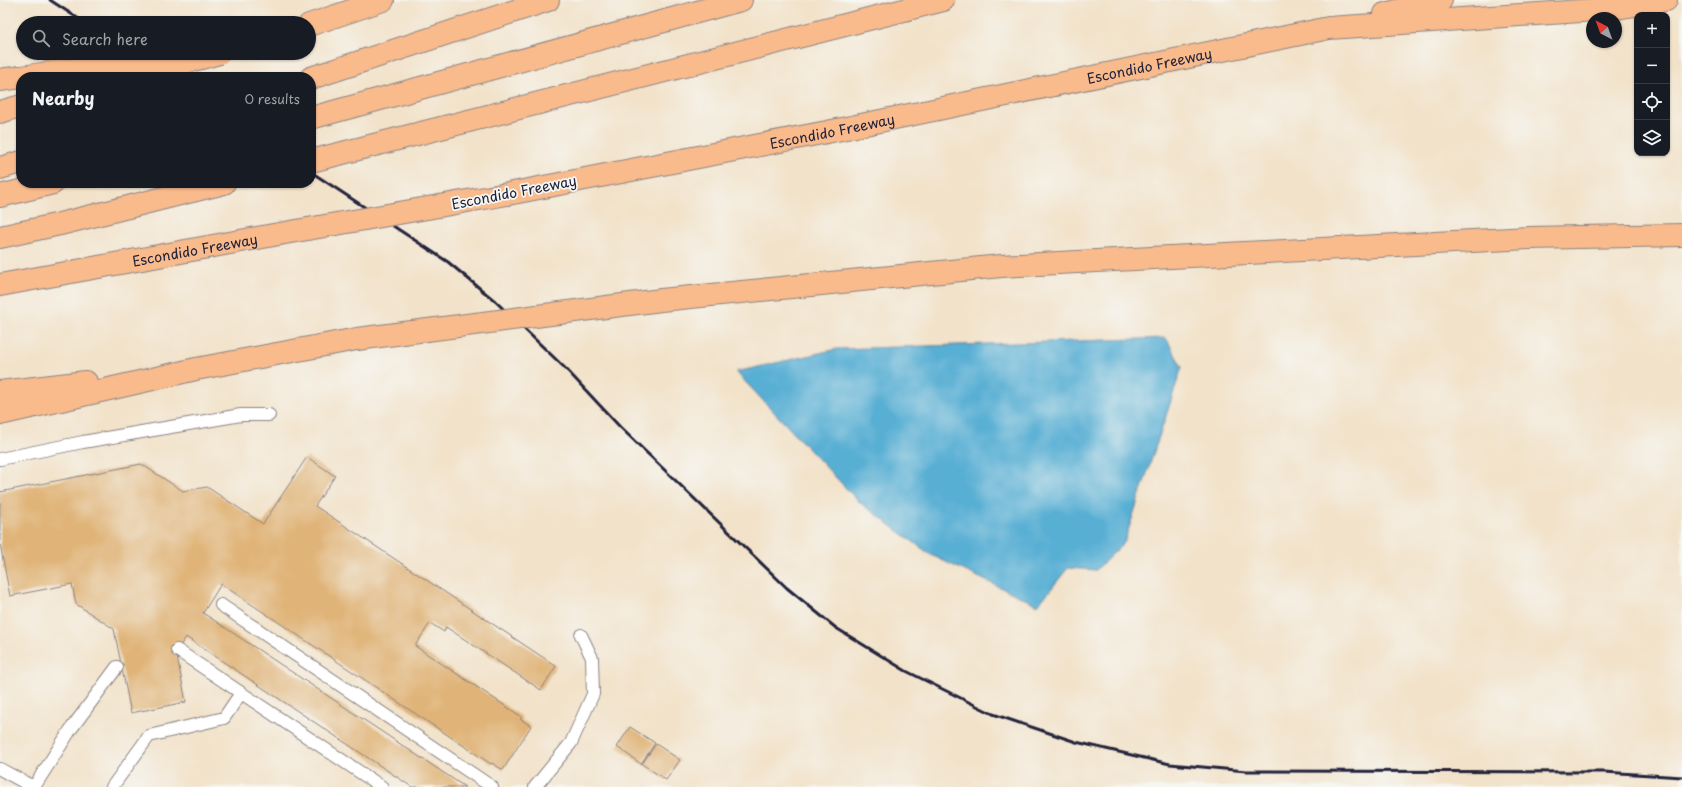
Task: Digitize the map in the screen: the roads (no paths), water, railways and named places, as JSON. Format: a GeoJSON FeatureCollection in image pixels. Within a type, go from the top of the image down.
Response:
{"type":"FeatureCollection","features":[{"type":"Feature","properties":{"kind":"highway"},"geometry":{"type":"LineString","coordinates":[[316,23],[383,0]]}},
{"type":"Feature","properties":{"kind":"highway"},"geometry":{"type":"LineString","coordinates":[[316,76],[548,0]]}},
{"type":"Feature","properties":{"kind":"highway"},"geometry":{"type":"LineString","coordinates":[[316,117],[741,0]]}},
{"type":"Feature","properties":{"kind":"highway"},"geometry":{"type":"LineString","coordinates":[[316,160],[943,0]]}},
{"type":"Feature","properties":{"kind":"highway"},"geometry":{"type":"LineString","coordinates":[[1329,28],[1441,0]]}},
{"type":"Feature","properties":{"kind":"highway","name":"Escondido Freeway"},"geometry":{"type":"LineString","coordinates":[[0,286],[279,234],[513,193],[827,132],[1329,28],[1610,9],[1666,0]]}},
{"type":"Feature","properties":{"kind":"highway"},"geometry":{"type":"LineString","coordinates":[[54,72],[135,60]]}},
{"type":"Feature","properties":{"kind":"highway"},"geometry":{"type":"LineString","coordinates":[[150,72],[194,60]]}},
{"type":"Feature","properties":{"kind":"highway"},"geometry":{"type":"LineString","coordinates":[[6,79],[16,78]]}},
{"type":"Feature","properties":{"kind":"highway"},"geometry":{"type":"LineString","coordinates":[[0,112],[16,107]]}},
{"type":"Feature","properties":{"kind":"highway"},"geometry":{"type":"LineString","coordinates":[[0,168],[16,163]]}},
{"type":"Feature","properties":{"kind":"highway"},"geometry":{"type":"LineString","coordinates":[[0,196],[33,188]]}},
{"type":"Feature","properties":{"kind":"highway"},"geometry":{"type":"LineString","coordinates":[[0,237],[60,224],[204,188]]}},
{"type":"Feature","properties":{"kind":"highway"},"geometry":{"type":"LineString","coordinates":[[0,414],[196,369],[357,339],[661,300],[1001,266],[1529,238],[1682,235]]}},
{"type":"Feature","properties":{"kind":"highway"},"geometry":{"type":"LineString","coordinates":[[1529,238],[1682,249]]}},
{"type":"Feature","properties":{"kind":"highway"},"geometry":{"type":"LineString","coordinates":[[0,392],[196,369]]}},
{"type":"Feature","properties":{"kind":"lane"},"geometry":{"type":"LineString","coordinates":[[0,459],[83,442],[242,415],[269,415]]}},
{"type":"Feature","properties":{"kind":"lane"},"geometry":{"type":"LineString","coordinates":[[222,605],[492,787]]}},
{"type":"Feature","properties":{"kind":"lane"},"geometry":{"type":"LineString","coordinates":[[535,787],[571,743],[593,694],[592,658],[581,635]]}},
{"type":"Feature","properties":{"kind":"lane"},"geometry":{"type":"LineString","coordinates":[[177,650],[382,787]]}},
{"type":"Feature","properties":{"kind":"lane"},"geometry":{"type":"LineString","coordinates":[[0,769],[33,787],[71,728],[117,667]]}},
{"type":"Feature","properties":{"kind":"lane"},"geometry":{"type":"LineString","coordinates":[[112,787],[149,736],[224,718],[241,693]]}},
{"type":"Feature","properties":{"kind":"water"},"geometry":{"type":"Polygon","coordinates":[[[1166,338],[1182,367],[1124,543],[1096,570],[1068,568],[1038,605],[931,555],[859,502],[736,372],[837,349],[1166,338]]]}},
{"type":"Feature","properties":{"kind":"railway"},"geometry":{"type":"LineString","coordinates":[[50,0],[74,16]]}},
{"type":"Feature","properties":{"kind":"railway"},"geometry":{"type":"LineString","coordinates":[[142,60],[160,72]]}},
{"type":"Feature","properties":{"kind":"railway"},"geometry":{"type":"LineString","coordinates":[[316,175],[448,262],[495,301],[566,369],[620,427],[787,588],[836,628],[906,671],[993,714],[1076,742],[1170,764],[1246,771],[1604,772],[1682,777]]}}]}
